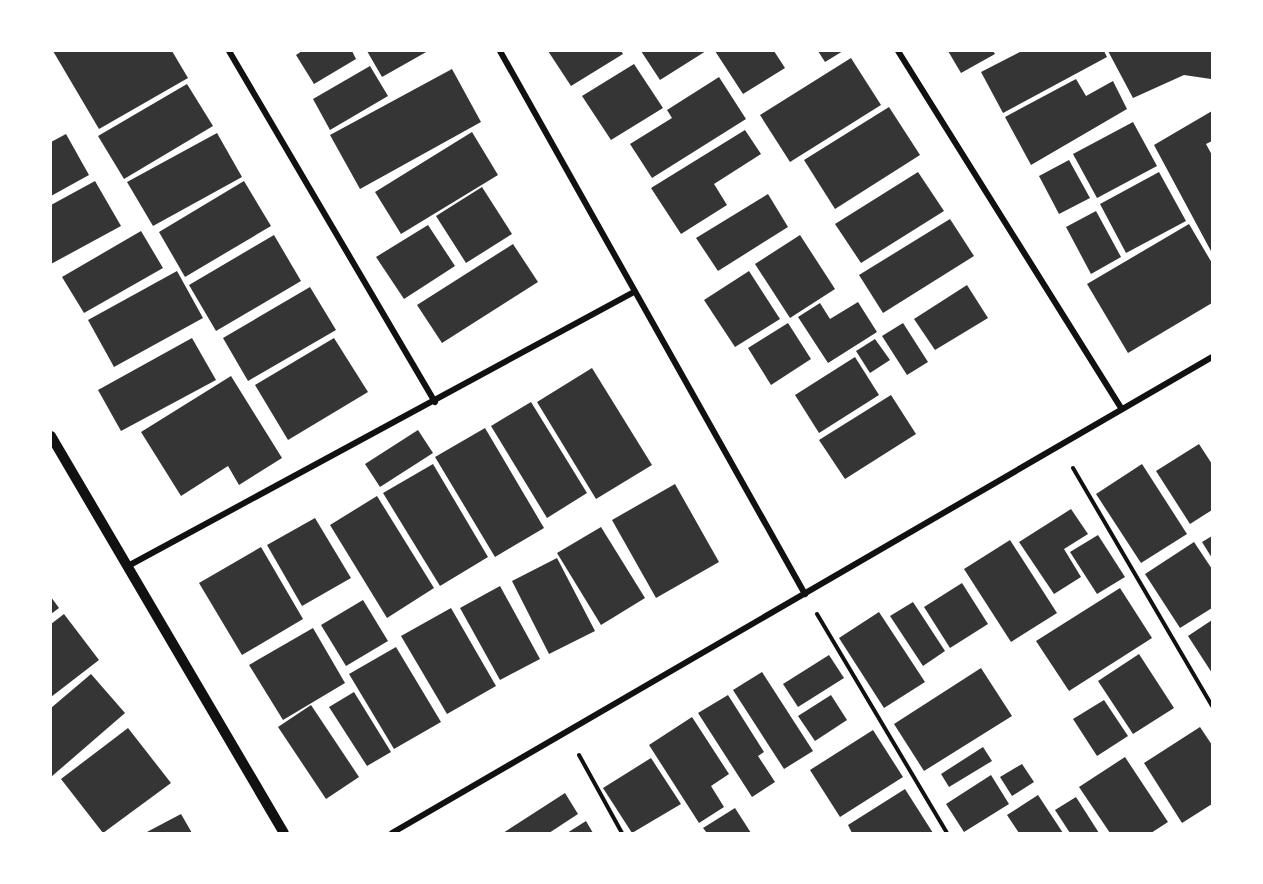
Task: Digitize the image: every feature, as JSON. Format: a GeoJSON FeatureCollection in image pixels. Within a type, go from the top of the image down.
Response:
{"type":"FeatureCollection","features":[{"type":"Feature","properties":{"kind":"street"},"geometry":{"type":"LineString","coordinates":[[229,51],[435,402]]}},
{"type":"Feature","properties":{"kind":"street"},"geometry":{"type":"LineString","coordinates":[[500,51],[632,293],[805,594]]}},
{"type":"Feature","properties":{"kind":"street"},"geometry":{"type":"LineString","coordinates":[[898,51],[1122,409]]}},
{"type":"Feature","properties":{"kind":"street"},"geometry":{"type":"LineString","coordinates":[[128,566],[435,402],[632,293]]}},
{"type":"Feature","properties":{"kind":"street"},"geometry":{"type":"LineString","coordinates":[[392,833],[1212,357]]}},
{"type":"Feature","properties":{"kind":"street"},"geometry":{"type":"LineString","coordinates":[[51,436],[284,833]]}},
{"type":"Feature","properties":{"kind":"path"},"geometry":{"type":"LineString","coordinates":[[1060,446],[1212,706]]}},
{"type":"Feature","properties":{"kind":"path"},"geometry":{"type":"LineString","coordinates":[[805,594],[947,833]]}},
{"type":"Feature","properties":{"kind":"path"},"geometry":{"type":"LineString","coordinates":[[566,731],[622,833]]}},
{"type":"Feature","properties":{"kind":"building"},"geometry":{"type":"Polygon","coordinates":[[[53,51],[172,51],[188,78],[99,129],[53,51]]]}},
{"type":"Feature","properties":{"kind":"building"},"geometry":{"type":"Polygon","coordinates":[[[302,51],[352,51],[356,59],[314,84],[296,55],[302,51]]]}},
{"type":"Feature","properties":{"kind":"building"},"geometry":{"type":"Polygon","coordinates":[[[367,51],[428,51],[382,77],[367,51]]]}},
{"type":"Feature","properties":{"kind":"building"},"geometry":{"type":"Polygon","coordinates":[[[548,51],[621,51],[623,54],[571,86],[548,51]]]}},
{"type":"Feature","properties":{"kind":"building"},"geometry":{"type":"Polygon","coordinates":[[[641,51],[706,51],[660,80],[641,51]]]}},
{"type":"Feature","properties":{"kind":"building"},"geometry":{"type":"Polygon","coordinates":[[[715,51],[774,51],[785,68],[743,94],[715,51]]]}},
{"type":"Feature","properties":{"kind":"building"},"geometry":{"type":"Polygon","coordinates":[[[818,51],[843,51],[825,62],[818,51]]]}},
{"type":"Feature","properties":{"kind":"building"},"geometry":{"type":"Polygon","coordinates":[[[948,51],[993,51],[995,54],[961,73],[948,51]]]}},
{"type":"Feature","properties":{"kind":"building"},"geometry":{"type":"Polygon","coordinates":[[[1022,51],[1104,51],[1107,57],[1003,113],[981,72],[1022,51]]]}},
{"type":"Feature","properties":{"kind":"building"},"geometry":{"type":"Polygon","coordinates":[[[1108,51],[1212,51],[1211,79],[1184,75],[1133,98],[1108,51]]]}},
{"type":"Feature","properties":{"kind":"building"},"geometry":{"type":"Polygon","coordinates":[[[851,58],[881,105],[790,162],[760,115],[851,58]]]}},
{"type":"Feature","properties":{"kind":"building"},"geometry":{"type":"Polygon","coordinates":[[[634,64],[663,108],[611,140],[582,96],[634,64]]]}},
{"type":"Feature","properties":{"kind":"building"},"geometry":{"type":"Polygon","coordinates":[[[370,66],[388,96],[330,130],[313,99],[370,66]]]}},
{"type":"Feature","properties":{"kind":"building"},"geometry":{"type":"Polygon","coordinates":[[[452,69],[481,122],[360,189],[330,135],[452,69]]]}},
{"type":"Feature","properties":{"kind":"building"},"geometry":{"type":"Polygon","coordinates":[[[719,77],[746,119],[652,178],[630,144],[672,118],[667,110],[719,77]]]}},
{"type":"Feature","properties":{"kind":"building"},"geometry":{"type":"Polygon","coordinates":[[[1076,79],[1086,96],[1113,81],[1127,109],[1031,165],[1005,117],[1076,79]]]}},
{"type":"Feature","properties":{"kind":"building"},"geometry":{"type":"Polygon","coordinates":[[[187,84],[213,126],[124,179],[98,136],[187,84]]]}},
{"type":"Feature","properties":{"kind":"building"},"geometry":{"type":"Polygon","coordinates":[[[889,107],[920,155],[835,209],[804,160],[889,107]]]}},
{"type":"Feature","properties":{"kind":"building"},"geometry":{"type":"Polygon","coordinates":[[[1212,111],[1212,141],[1206,144],[1212,155],[1212,253],[1154,145],[1212,111]]]}},
{"type":"Feature","properties":{"kind":"building"},"geometry":{"type":"Polygon","coordinates":[[[1133,122],[1157,166],[1097,198],[1073,154],[1133,122]]]}},
{"type":"Feature","properties":{"kind":"building"},"geometry":{"type":"Polygon","coordinates":[[[745,130],[761,154],[714,184],[727,205],[681,234],[651,188],[745,130]]]}},
{"type":"Feature","properties":{"kind":"building"},"geometry":{"type":"Polygon","coordinates":[[[472,132],[498,175],[401,234],[375,192],[472,132]]]}},
{"type":"Feature","properties":{"kind":"building"},"geometry":{"type":"Polygon","coordinates":[[[217,133],[242,177],[153,226],[127,182],[217,133]]]}},
{"type":"Feature","properties":{"kind":"building"},"geometry":{"type":"Polygon","coordinates":[[[66,134],[89,175],[51,196],[51,142],[66,134]]]}},
{"type":"Feature","properties":{"kind":"building"},"geometry":{"type":"Polygon","coordinates":[[[1069,160],[1090,198],[1059,214],[1039,176],[1069,160]]]}},
{"type":"Feature","properties":{"kind":"building"},"geometry":{"type":"Polygon","coordinates":[[[918,172],[944,211],[861,263],[835,224],[918,172]]]}},
{"type":"Feature","properties":{"kind":"building"},"geometry":{"type":"Polygon","coordinates":[[[1159,172],[1186,221],[1126,253],[1100,204],[1159,172]]]}},
{"type":"Feature","properties":{"kind":"building"},"geometry":{"type":"Polygon","coordinates":[[[95,181],[121,226],[51,264],[51,205],[95,181]]]}},
{"type":"Feature","properties":{"kind":"building"},"geometry":{"type":"Polygon","coordinates":[[[244,181],[271,226],[185,277],[159,232],[244,181]]]}},
{"type":"Feature","properties":{"kind":"building"},"geometry":{"type":"Polygon","coordinates":[[[482,187],[512,234],[466,263],[436,216],[482,187]]]}},
{"type":"Feature","properties":{"kind":"building"},"geometry":{"type":"Polygon","coordinates":[[[768,194],[788,227],[718,271],[696,238],[768,194]]]}},
{"type":"Feature","properties":{"kind":"building"},"geometry":{"type":"Polygon","coordinates":[[[1096,211],[1121,257],[1091,274],[1066,227],[1096,211]]]}},
{"type":"Feature","properties":{"kind":"building"},"geometry":{"type":"Polygon","coordinates":[[[950,219],[974,256],[883,313],[859,275],[950,219]]]}},
{"type":"Feature","properties":{"kind":"building"},"geometry":{"type":"Polygon","coordinates":[[[1189,224],[1212,263],[1212,303],[1128,353],[1087,284],[1189,224]]]}},
{"type":"Feature","properties":{"kind":"building"},"geometry":{"type":"Polygon","coordinates":[[[428,225],[455,266],[404,299],[376,257],[428,225]]]}},
{"type":"Feature","properties":{"kind":"building"},"geometry":{"type":"Polygon","coordinates":[[[141,231],[163,268],[84,313],[62,277],[141,231]]]}},
{"type":"Feature","properties":{"kind":"building"},"geometry":{"type":"Polygon","coordinates":[[[274,235],[301,281],[216,331],[189,285],[274,235]]]}},
{"type":"Feature","properties":{"kind":"building"},"geometry":{"type":"Polygon","coordinates":[[[800,235],[835,289],[790,318],[755,264],[800,235]]]}},
{"type":"Feature","properties":{"kind":"building"},"geometry":{"type":"Polygon","coordinates":[[[513,244],[538,282],[442,343],[417,305],[513,244]]]}},
{"type":"Feature","properties":{"kind":"building"},"geometry":{"type":"Polygon","coordinates":[[[177,271],[203,318],[114,367],[88,320],[177,271]]]}},
{"type":"Feature","properties":{"kind":"building"},"geometry":{"type":"Polygon","coordinates":[[[749,271],[780,319],[735,347],[704,300],[749,271]]]}},
{"type":"Feature","properties":{"kind":"building"},"geometry":{"type":"Polygon","coordinates":[[[967,285],[988,318],[935,350],[914,319],[967,285]]]}},
{"type":"Feature","properties":{"kind":"building"},"geometry":{"type":"Polygon","coordinates":[[[310,287],[336,330],[248,381],[223,338],[310,287]]]}},
{"type":"Feature","properties":{"kind":"building"},"geometry":{"type":"Polygon","coordinates":[[[858,302],[877,332],[828,363],[798,317],[820,303],[830,319],[858,302]]]}},
{"type":"Feature","properties":{"kind":"building"},"geometry":{"type":"Polygon","coordinates":[[[788,323],[811,359],[771,385],[748,348],[788,323]]]}},
{"type":"Feature","properties":{"kind":"building"},"geometry":{"type":"Polygon","coordinates":[[[903,323],[928,362],[907,375],[882,336],[903,323]]]}},
{"type":"Feature","properties":{"kind":"building"},"geometry":{"type":"Polygon","coordinates":[[[192,338],[216,380],[121,431],[98,390],[192,338]]]}},
{"type":"Feature","properties":{"kind":"building"},"geometry":{"type":"Polygon","coordinates":[[[334,338],[368,392],[288,440],[255,385],[334,338]]]}},
{"type":"Feature","properties":{"kind":"building"},"geometry":{"type":"Polygon","coordinates":[[[875,339],[890,360],[870,373],[856,351],[875,339]]]}},
{"type":"Feature","properties":{"kind":"building"},"geometry":{"type":"Polygon","coordinates":[[[855,357],[879,395],[819,433],[795,395],[855,357]]]}},
{"type":"Feature","properties":{"kind":"building"},"geometry":{"type":"Polygon","coordinates":[[[592,368],[652,465],[596,499],[537,402],[592,368]]]}},
{"type":"Feature","properties":{"kind":"building"},"geometry":{"type":"Polygon","coordinates":[[[231,376],[282,458],[239,485],[228,466],[181,496],[141,432],[231,376]]]}},
{"type":"Feature","properties":{"kind":"building"},"geometry":{"type":"Polygon","coordinates":[[[891,395],[916,434],[845,479],[819,440],[891,395]]]}},
{"type":"Feature","properties":{"kind":"building"},"geometry":{"type":"Polygon","coordinates":[[[531,402],[587,493],[547,518],[491,426],[531,402]]]}},
{"type":"Feature","properties":{"kind":"building"},"geometry":{"type":"Polygon","coordinates":[[[485,428],[544,528],[495,557],[435,457],[485,428]]]}},
{"type":"Feature","properties":{"kind":"building"},"geometry":{"type":"Polygon","coordinates":[[[418,430],[433,453],[380,487],[365,464],[418,430]]]}},
{"type":"Feature","properties":{"kind":"building"},"geometry":{"type":"Polygon","coordinates":[[[1199,444],[1212,464],[1212,510],[1190,524],[1156,471],[1199,444]]]}},
{"type":"Feature","properties":{"kind":"building"},"geometry":{"type":"Polygon","coordinates":[[[433,464],[488,557],[440,586],[383,493],[433,464]]]}},
{"type":"Feature","properties":{"kind":"building"},"geometry":{"type":"Polygon","coordinates":[[[1142,464],[1187,534],[1141,563],[1096,494],[1142,464]]]}},
{"type":"Feature","properties":{"kind":"building"},"geometry":{"type":"Polygon","coordinates":[[[675,484],[719,562],[656,598],[612,520],[675,484]]]}},
{"type":"Feature","properties":{"kind":"building"},"geometry":{"type":"Polygon","coordinates":[[[377,496],[434,588],[387,618],[330,525],[377,496]]]}},
{"type":"Feature","properties":{"kind":"building"},"geometry":{"type":"Polygon","coordinates":[[[1071,509],[1088,534],[1064,549],[1081,577],[1054,594],[1019,542],[1071,509]]]}},
{"type":"Feature","properties":{"kind":"building"},"geometry":{"type":"Polygon","coordinates":[[[315,518],[351,578],[302,606],[267,545],[315,518]]]}},
{"type":"Feature","properties":{"kind":"building"},"geometry":{"type":"Polygon","coordinates":[[[601,527],[645,598],[601,625],[557,553],[601,527]]]}},
{"type":"Feature","properties":{"kind":"building"},"geometry":{"type":"Polygon","coordinates":[[[1098,535],[1125,577],[1097,594],[1070,552],[1098,535]]]}},
{"type":"Feature","properties":{"kind":"building"},"geometry":{"type":"Polygon","coordinates":[[[1212,536],[1212,558],[1202,542],[1212,536]]]}},
{"type":"Feature","properties":{"kind":"building"},"geometry":{"type":"Polygon","coordinates":[[[1010,540],[1057,613],[1011,642],[964,569],[1010,540]]]}},
{"type":"Feature","properties":{"kind":"building"},"geometry":{"type":"Polygon","coordinates":[[[1194,542],[1212,569],[1212,608],[1180,628],[1145,574],[1194,542]]]}},
{"type":"Feature","properties":{"kind":"building"},"geometry":{"type":"Polygon","coordinates":[[[261,547],[303,619],[242,655],[199,583],[261,547]]]}},
{"type":"Feature","properties":{"kind":"building"},"geometry":{"type":"Polygon","coordinates":[[[557,558],[595,631],[549,654],[512,581],[557,558]]]}},
{"type":"Feature","properties":{"kind":"building"},"geometry":{"type":"Polygon","coordinates":[[[962,583],[988,624],[950,648],[924,607],[962,583]]]}},
{"type":"Feature","properties":{"kind":"building"},"geometry":{"type":"Polygon","coordinates":[[[500,586],[540,659],[500,680],[460,608],[500,586]]]}},
{"type":"Feature","properties":{"kind":"building"},"geometry":{"type":"Polygon","coordinates":[[[1120,588],[1152,638],[1069,691],[1036,641],[1120,588]]]}},
{"type":"Feature","properties":{"kind":"building"},"geometry":{"type":"Polygon","coordinates":[[[51,597],[59,608],[51,614],[51,597]]]}},
{"type":"Feature","properties":{"kind":"building"},"geometry":{"type":"Polygon","coordinates":[[[363,600],[388,641],[346,666],[321,625],[363,600]]]}},
{"type":"Feature","properties":{"kind":"building"},"geometry":{"type":"Polygon","coordinates":[[[913,602],[945,651],[923,666],[890,616],[913,602]]]}},
{"type":"Feature","properties":{"kind":"building"},"geometry":{"type":"Polygon","coordinates":[[[451,608],[496,686],[447,714],[401,636],[451,608]]]}},
{"type":"Feature","properties":{"kind":"building"},"geometry":{"type":"Polygon","coordinates":[[[879,612],[925,682],[884,708],[839,638],[879,612]]]}},
{"type":"Feature","properties":{"kind":"building"},"geometry":{"type":"Polygon","coordinates":[[[64,614],[99,660],[51,697],[51,624],[64,614]]]}},
{"type":"Feature","properties":{"kind":"building"},"geometry":{"type":"Polygon","coordinates":[[[1212,620],[1212,673],[1188,636],[1212,620]]]}},
{"type":"Feature","properties":{"kind":"building"},"geometry":{"type":"Polygon","coordinates":[[[313,628],[345,683],[283,720],[249,665],[313,628]]]}},
{"type":"Feature","properties":{"kind":"building"},"geometry":{"type":"Polygon","coordinates":[[[396,647],[441,722],[394,749],[349,674],[396,647]]]}},
{"type":"Feature","properties":{"kind":"building"},"geometry":{"type":"Polygon","coordinates":[[[1139,654],[1174,708],[1133,734],[1098,681],[1139,654]]]}},
{"type":"Feature","properties":{"kind":"building"},"geometry":{"type":"Polygon","coordinates":[[[829,655],[844,678],[798,707],[783,684],[829,655]]]}},
{"type":"Feature","properties":{"kind":"building"},"geometry":{"type":"Polygon","coordinates":[[[981,668],[1012,716],[924,771],[894,724],[981,668]]]}},
{"type":"Feature","properties":{"kind":"building"},"geometry":{"type":"Polygon","coordinates":[[[762,672],[813,751],[784,769],[733,690],[762,672]]]}},
{"type":"Feature","properties":{"kind":"building"},"geometry":{"type":"Polygon","coordinates":[[[91,674],[125,713],[51,777],[51,708],[91,674]]]}},
{"type":"Feature","properties":{"kind":"building"},"geometry":{"type":"Polygon","coordinates":[[[354,692],[391,752],[367,766],[329,707],[354,692]]]}},
{"type":"Feature","properties":{"kind":"building"},"geometry":{"type":"Polygon","coordinates":[[[728,695],[764,752],[758,756],[775,782],[752,797],[698,713],[728,695]]]}},
{"type":"Feature","properties":{"kind":"building"},"geometry":{"type":"Polygon","coordinates":[[[831,695],[847,720],[815,741],[798,716],[831,695]]]}},
{"type":"Feature","properties":{"kind":"building"},"geometry":{"type":"Polygon","coordinates":[[[1104,700],[1128,736],[1097,756],[1073,719],[1104,700]]]}},
{"type":"Feature","properties":{"kind":"building"},"geometry":{"type":"Polygon","coordinates":[[[311,705],[359,777],[326,799],[278,727],[311,705]]]}},
{"type":"Feature","properties":{"kind":"building"},"geometry":{"type":"Polygon","coordinates":[[[692,717],[729,774],[711,786],[724,807],[699,823],[649,745],[692,717]]]}},
{"type":"Feature","properties":{"kind":"building"},"geometry":{"type":"Polygon","coordinates":[[[1200,727],[1212,745],[1212,804],[1182,823],[1144,763],[1200,727]]]}},
{"type":"Feature","properties":{"kind":"building"},"geometry":{"type":"Polygon","coordinates":[[[128,728],[171,783],[103,833],[61,779],[128,728]]]}},
{"type":"Feature","properties":{"kind":"building"},"geometry":{"type":"Polygon","coordinates":[[[873,730],[903,777],[840,817],[810,770],[873,730]]]}},
{"type":"Feature","properties":{"kind":"building"},"geometry":{"type":"Polygon","coordinates":[[[983,747],[992,761],[949,787],[941,774],[983,747]]]}},
{"type":"Feature","properties":{"kind":"building"},"geometry":{"type":"Polygon","coordinates":[[[1125,757],[1168,822],[1151,833],[1110,833],[1079,787],[1125,757]]]}},
{"type":"Feature","properties":{"kind":"building"},"geometry":{"type":"Polygon","coordinates":[[[651,758],[681,804],[632,833],[603,788],[651,758]]]}},
{"type":"Feature","properties":{"kind":"building"},"geometry":{"type":"Polygon","coordinates":[[[1022,764],[1034,782],[1012,796],[1000,777],[1022,764]]]}},
{"type":"Feature","properties":{"kind":"building"},"geometry":{"type":"Polygon","coordinates":[[[991,775],[1009,804],[964,832],[946,804],[991,775]]]}},
{"type":"Feature","properties":{"kind":"building"},"geometry":{"type":"Polygon","coordinates":[[[905,789],[933,833],[852,833],[848,825],[905,789]]]}},
{"type":"Feature","properties":{"kind":"building"},"geometry":{"type":"Polygon","coordinates":[[[565,793],[578,814],[549,833],[503,833],[565,793]]]}},
{"type":"Feature","properties":{"kind":"building"},"geometry":{"type":"Polygon","coordinates":[[[1038,795],[1063,833],[1019,833],[1007,815],[1038,795]]]}},
{"type":"Feature","properties":{"kind":"building"},"geometry":{"type":"Polygon","coordinates":[[[1076,797],[1099,833],[1070,833],[1055,810],[1076,797]]]}},
{"type":"Feature","properties":{"kind":"building"},"geometry":{"type":"Polygon","coordinates":[[[735,808],[751,833],[707,833],[703,828],[735,808]]]}},
{"type":"Feature","properties":{"kind":"building"},"geometry":{"type":"Polygon","coordinates":[[[181,814],[192,833],[145,833],[181,814]]]}},
{"type":"Feature","properties":{"kind":"building"},"geometry":{"type":"Polygon","coordinates":[[[586,821],[593,833],[567,833],[586,821]]]}}]}
